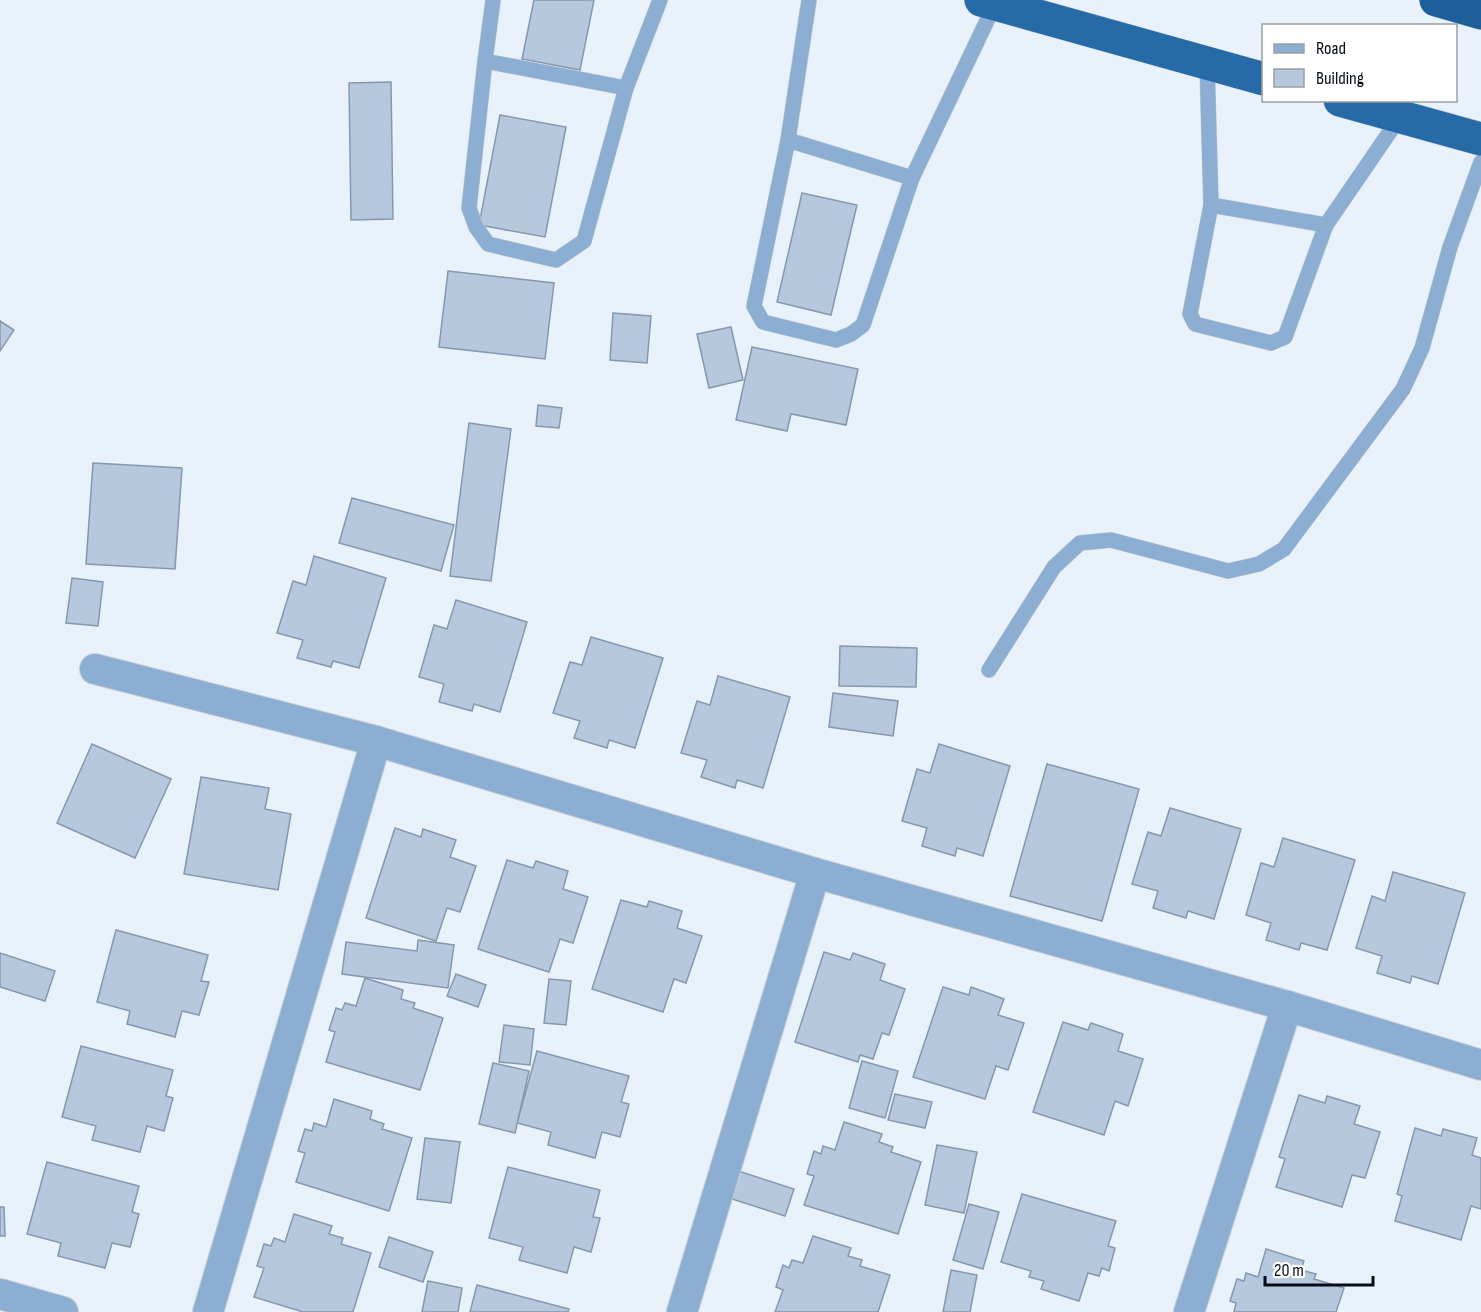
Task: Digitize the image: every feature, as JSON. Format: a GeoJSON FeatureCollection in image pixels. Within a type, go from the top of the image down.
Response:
{"type":"FeatureCollection","features":[{"type":"Feature","properties":{"kind":"highway"},"geometry":{"type":"LineString","coordinates":[[1436,0],[1481,13]]}},
{"type":"Feature","properties":{"kind":"highway"},"geometry":{"type":"LineString","coordinates":[[988,2],[1262,79]]}},
{"type":"Feature","properties":{"kind":"highway"},"geometry":{"type":"LineString","coordinates":[[1347,102],[1481,139]]}},
{"type":"Feature","properties":{"kind":"street"},"geometry":{"type":"LineString","coordinates":[[95,669],[376,741],[815,873],[1287,1006],[1481,1065]]}},
{"type":"Feature","properties":{"kind":"street"},"geometry":{"type":"LineString","coordinates":[[208,1312],[376,741]]}},
{"type":"Feature","properties":{"kind":"street"},"geometry":{"type":"LineString","coordinates":[[682,1312],[815,873]]}},
{"type":"Feature","properties":{"kind":"street"},"geometry":{"type":"LineString","coordinates":[[1189,1312],[1287,1006]]}},
{"type":"Feature","properties":{"kind":"street"},"geometry":{"type":"LineString","coordinates":[[0,1294],[63,1312]]}},
{"type":"Feature","properties":{"kind":"lane"},"geometry":{"type":"LineString","coordinates":[[493,0],[469,208],[476,227],[488,244],[556,260],[584,241],[626,88],[660,0]]}},
{"type":"Feature","properties":{"kind":"lane"},"geometry":{"type":"LineString","coordinates":[[809,0],[788,140],[754,306],[762,322],[836,340],[851,334],[863,325],[912,178],[988,2]]}},
{"type":"Feature","properties":{"kind":"lane"},"geometry":{"type":"LineString","coordinates":[[485,61],[626,88]]}},
{"type":"Feature","properties":{"kind":"lane"},"geometry":{"type":"LineString","coordinates":[[1207,63],[1211,205],[1190,314],[1195,324],[1270,343],[1285,338],[1326,225],[1400,117]]}},
{"type":"Feature","properties":{"kind":"lane"},"geometry":{"type":"LineString","coordinates":[[788,140],[912,178]]}},
{"type":"Feature","properties":{"kind":"lane"},"geometry":{"type":"LineString","coordinates":[[989,670],[1054,567],[1080,543],[1111,540],[1228,571],[1259,564],[1284,549],[1403,389],[1422,348],[1450,247],[1481,162]]}},
{"type":"Feature","properties":{"kind":"lane"},"geometry":{"type":"LineString","coordinates":[[1211,205],[1326,225]]}},
{"type":"Feature","properties":{"kind":"building"},"geometry":{"type":"Polygon","coordinates":[[[534,0],[594,0],[580,70],[522,59],[534,0]]]}},
{"type":"Feature","properties":{"kind":"building"},"geometry":{"type":"Polygon","coordinates":[[[391,82],[393,219],[351,220],[349,83],[391,82]]]}},
{"type":"Feature","properties":{"kind":"building"},"geometry":{"type":"Polygon","coordinates":[[[500,115],[566,127],[545,237],[479,225],[500,115]]]}},
{"type":"Feature","properties":{"kind":"building"},"geometry":{"type":"Polygon","coordinates":[[[802,193],[857,205],[831,315],[777,302],[802,193]]]}},
{"type":"Feature","properties":{"kind":"building"},"geometry":{"type":"Polygon","coordinates":[[[448,271],[554,283],[545,359],[439,347],[448,271]]]}},
{"type":"Feature","properties":{"kind":"building"},"geometry":{"type":"Polygon","coordinates":[[[613,313],[651,316],[647,363],[610,360],[613,313]]]}},
{"type":"Feature","properties":{"kind":"building"},"geometry":{"type":"Polygon","coordinates":[[[0,321],[14,330],[0,351],[0,321]]]}},
{"type":"Feature","properties":{"kind":"building"},"geometry":{"type":"Polygon","coordinates":[[[731,327],[743,380],[709,388],[697,334],[731,327]]]}},
{"type":"Feature","properties":{"kind":"building"},"geometry":{"type":"Polygon","coordinates":[[[752,347],[858,369],[846,425],[791,414],[787,431],[736,420],[752,347]]]}},
{"type":"Feature","properties":{"kind":"building"},"geometry":{"type":"Polygon","coordinates":[[[538,405],[562,408],[559,428],[536,426],[538,405]]]}},
{"type":"Feature","properties":{"kind":"building"},"geometry":{"type":"Polygon","coordinates":[[[469,423],[511,429],[491,581],[450,576],[469,423]]]}},
{"type":"Feature","properties":{"kind":"building"},"geometry":{"type":"Polygon","coordinates":[[[93,463],[182,468],[175,569],[86,564],[93,463]]]}},
{"type":"Feature","properties":{"kind":"building"},"geometry":{"type":"Polygon","coordinates":[[[352,498],[454,525],[441,571],[339,543],[352,498]]]}},
{"type":"Feature","properties":{"kind":"building"},"geometry":{"type":"Polygon","coordinates":[[[314,556],[386,578],[359,668],[333,661],[331,667],[297,658],[303,640],[277,633],[293,581],[306,585],[314,556]]]}},
{"type":"Feature","properties":{"kind":"building"},"geometry":{"type":"Polygon","coordinates":[[[72,578],[103,582],[98,626],[66,623],[72,578]]]}},
{"type":"Feature","properties":{"kind":"building"},"geometry":{"type":"Polygon","coordinates":[[[456,600],[527,622],[500,712],[474,704],[472,711],[439,702],[444,684],[419,677],[434,625],[447,629],[456,600]]]}},
{"type":"Feature","properties":{"kind":"building"},"geometry":{"type":"Polygon","coordinates":[[[591,637],[663,658],[635,748],[609,740],[607,748],[574,738],[580,721],[553,713],[570,662],[582,665],[591,637]]]}},
{"type":"Feature","properties":{"kind":"building"},"geometry":{"type":"Polygon","coordinates":[[[840,646],[917,648],[916,687],[839,686],[840,646]]]}},
{"type":"Feature","properties":{"kind":"building"},"geometry":{"type":"Polygon","coordinates":[[[718,676],[790,697],[763,788],[737,780],[735,788],[701,777],[707,760],[681,753],[697,701],[710,705],[718,676]]]}},
{"type":"Feature","properties":{"kind":"building"},"geometry":{"type":"Polygon","coordinates":[[[833,693],[898,701],[893,736],[829,727],[833,693]]]}},
{"type":"Feature","properties":{"kind":"building"},"geometry":{"type":"Polygon","coordinates":[[[92,744],[171,779],[135,858],[57,823],[92,744]]]}},
{"type":"Feature","properties":{"kind":"building"},"geometry":{"type":"Polygon","coordinates":[[[939,744],[1010,766],[983,856],[957,848],[955,856],[922,846],[927,828],[902,821],[917,769],[930,773],[939,744]]]}},
{"type":"Feature","properties":{"kind":"building"},"geometry":{"type":"Polygon","coordinates":[[[1047,764],[1139,789],[1102,921],[1010,896],[1047,764]]]}},
{"type":"Feature","properties":{"kind":"building"},"geometry":{"type":"Polygon","coordinates":[[[201,777],[269,788],[265,809],[291,814],[278,890],[184,874],[201,777]]]}},
{"type":"Feature","properties":{"kind":"building"},"geometry":{"type":"Polygon","coordinates":[[[1170,808],[1241,829],[1214,919],[1188,911],[1186,918],[1153,908],[1158,891],[1132,884],[1148,832],[1161,836],[1170,808]]]}},
{"type":"Feature","properties":{"kind":"building"},"geometry":{"type":"Polygon","coordinates":[[[395,828],[421,837],[423,829],[456,840],[450,857],[476,866],[460,912],[447,908],[436,941],[366,918],[395,828]]]}},
{"type":"Feature","properties":{"kind":"building"},"geometry":{"type":"Polygon","coordinates":[[[1283,838],[1355,860],[1327,950],[1301,943],[1299,950],[1266,940],[1271,923],[1246,915],[1261,863],[1274,867],[1283,838]]]}},
{"type":"Feature","properties":{"kind":"building"},"geometry":{"type":"Polygon","coordinates":[[[507,860],[533,868],[536,861],[568,871],[563,889],[588,897],[573,943],[560,939],[549,972],[478,949],[507,860]]]}},
{"type":"Feature","properties":{"kind":"building"},"geometry":{"type":"Polygon","coordinates":[[[1393,872],[1465,893],[1438,984],[1412,976],[1410,983],[1377,973],[1382,956],[1356,948],[1372,896],[1385,901],[1393,872]]]}},
{"type":"Feature","properties":{"kind":"building"},"geometry":{"type":"Polygon","coordinates":[[[621,900],[647,907],[649,901],[682,911],[677,928],[702,936],[686,983],[674,979],[663,1012],[592,989],[621,900]]]}},
{"type":"Feature","properties":{"kind":"building"},"geometry":{"type":"Polygon","coordinates":[[[116,930],[208,955],[201,981],[209,982],[199,1015],[182,1011],[175,1037],[127,1024],[130,1011],[97,1002],[116,930]]]}},
{"type":"Feature","properties":{"kind":"building"},"geometry":{"type":"Polygon","coordinates":[[[418,940],[454,945],[448,988],[342,974],[346,942],[417,951],[418,940]]]}},
{"type":"Feature","properties":{"kind":"building"},"geometry":{"type":"Polygon","coordinates":[[[824,952],[850,960],[853,953],[885,964],[880,980],[905,989],[889,1035],[882,1033],[873,1059],[860,1055],[858,1062],[795,1042],[824,952]]]}},
{"type":"Feature","properties":{"kind":"building"},"geometry":{"type":"Polygon","coordinates":[[[0,953],[55,971],[45,1001],[0,987],[0,953]]]}},
{"type":"Feature","properties":{"kind":"building"},"geometry":{"type":"Polygon","coordinates":[[[456,974],[486,985],[478,1007],[447,996],[456,974]]]}},
{"type":"Feature","properties":{"kind":"building"},"geometry":{"type":"Polygon","coordinates":[[[365,978],[403,990],[401,999],[415,1003],[413,1008],[443,1018],[420,1090],[326,1062],[335,1032],[329,1030],[336,1008],[342,1010],[345,1003],[356,1006],[365,978]]]}},
{"type":"Feature","properties":{"kind":"building"},"geometry":{"type":"Polygon","coordinates":[[[549,979],[571,981],[566,1025],[544,1023],[549,979]]]}},
{"type":"Feature","properties":{"kind":"building"},"geometry":{"type":"Polygon","coordinates":[[[943,987],[969,995],[971,987],[1004,999],[998,1015],[1024,1023],[1008,1070],[996,1066],[985,1099],[913,1077],[943,987]]]}},
{"type":"Feature","properties":{"kind":"building"},"geometry":{"type":"Polygon","coordinates":[[[1063,1022],[1088,1030],[1091,1023],[1123,1034],[1118,1051],[1143,1059],[1128,1106],[1115,1101],[1104,1135],[1033,1112],[1063,1022]]]}},
{"type":"Feature","properties":{"kind":"building"},"geometry":{"type":"Polygon","coordinates":[[[504,1025],[534,1029],[530,1065],[499,1062],[504,1025]]]}},
{"type":"Feature","properties":{"kind":"building"},"geometry":{"type":"Polygon","coordinates":[[[81,1046],[173,1070],[166,1096],[173,1098],[164,1131],[147,1126],[140,1152],[92,1140],[96,1126],[62,1117],[81,1046]]]}},
{"type":"Feature","properties":{"kind":"building"},"geometry":{"type":"Polygon","coordinates":[[[537,1051],[629,1076],[621,1102],[629,1104],[620,1137],[602,1132],[595,1158],[548,1145],[551,1132],[517,1123],[537,1051]]]}},
{"type":"Feature","properties":{"kind":"building"},"geometry":{"type":"Polygon","coordinates":[[[862,1061],[898,1071],[885,1118],[849,1108],[862,1061]]]}},
{"type":"Feature","properties":{"kind":"building"},"geometry":{"type":"Polygon","coordinates":[[[493,1063],[529,1071],[515,1133],[479,1124],[493,1063]]]}},
{"type":"Feature","properties":{"kind":"building"},"geometry":{"type":"Polygon","coordinates":[[[895,1094],[932,1102],[925,1128],[888,1120],[895,1094]]]}},
{"type":"Feature","properties":{"kind":"building"},"geometry":{"type":"Polygon","coordinates":[[[1299,1095],[1325,1103],[1327,1096],[1360,1106],[1354,1124],[1380,1132],[1365,1178],[1352,1175],[1342,1207],[1276,1187],[1285,1159],[1279,1157],[1299,1095]]]}},
{"type":"Feature","properties":{"kind":"building"},"geometry":{"type":"Polygon","coordinates":[[[334,1099],[372,1111],[370,1119],[384,1124],[382,1129],[412,1138],[389,1211],[296,1182],[305,1153],[298,1151],[305,1129],[312,1131],[314,1123],[326,1127],[334,1099]]]}},
{"type":"Feature","properties":{"kind":"building"},"geometry":{"type":"Polygon","coordinates":[[[844,1122],[882,1134],[879,1142],[893,1147],[891,1152],[921,1162],[898,1234],[804,1205],[814,1176],[807,1174],[814,1151],[821,1154],[823,1146],[835,1150],[844,1122]]]}},
{"type":"Feature","properties":{"kind":"building"},"geometry":{"type":"Polygon","coordinates":[[[1415,1128],[1441,1136],[1443,1129],[1477,1138],[1472,1155],[1481,1158],[1481,1209],[1471,1206],[1461,1240],[1395,1221],[1402,1196],[1397,1194],[1415,1128]]]}},
{"type":"Feature","properties":{"kind":"building"},"geometry":{"type":"Polygon","coordinates":[[[425,1138],[460,1142],[451,1203],[417,1199],[425,1138]]]}},
{"type":"Feature","properties":{"kind":"building"},"geometry":{"type":"Polygon","coordinates":[[[937,1145],[977,1152],[964,1213],[925,1205],[937,1145]]]}},
{"type":"Feature","properties":{"kind":"building"},"geometry":{"type":"Polygon","coordinates":[[[47,1162],[139,1186],[132,1212],[139,1214],[130,1247],[112,1243],[105,1268],[58,1256],[61,1243],[27,1234],[47,1162]]]}},
{"type":"Feature","properties":{"kind":"building"},"geometry":{"type":"Polygon","coordinates":[[[508,1167],[600,1190],[593,1217],[600,1218],[591,1252],[574,1247],[567,1273],[519,1260],[523,1247],[489,1238],[508,1167]]]}},
{"type":"Feature","properties":{"kind":"building"},"geometry":{"type":"Polygon","coordinates":[[[732,1169],[794,1189],[785,1216],[723,1196],[732,1169]]]}},
{"type":"Feature","properties":{"kind":"building"},"geometry":{"type":"Polygon","coordinates":[[[1022,1194],[1116,1221],[1108,1246],[1115,1248],[1109,1271],[1102,1268],[1099,1276],[1088,1273],[1079,1301],[1041,1289],[1044,1281],[1029,1277],[1031,1271],[1001,1262],[1022,1194]]]}},
{"type":"Feature","properties":{"kind":"building"},"geometry":{"type":"Polygon","coordinates":[[[969,1204],[999,1212],[983,1269],[953,1260],[969,1204]]]}},
{"type":"Feature","properties":{"kind":"building"},"geometry":{"type":"Polygon","coordinates":[[[0,1207],[4,1207],[5,1236],[0,1236],[0,1207]]]}},
{"type":"Feature","properties":{"kind":"building"},"geometry":{"type":"Polygon","coordinates":[[[294,1214],[332,1226],[329,1234],[343,1238],[341,1244],[371,1253],[353,1312],[303,1312],[254,1297],[264,1268],[257,1266],[264,1244],[271,1246],[274,1238],[285,1242],[294,1214]]]}},
{"type":"Feature","properties":{"kind":"building"},"geometry":{"type":"Polygon","coordinates":[[[813,1236],[851,1248],[848,1256],[862,1260],[860,1266],[890,1275],[878,1312],[775,1312],[783,1290],[776,1287],[783,1265],[789,1268],[792,1260],[803,1263],[813,1236]]]}},
{"type":"Feature","properties":{"kind":"building"},"geometry":{"type":"Polygon","coordinates":[[[389,1237],[433,1252],[423,1282],[379,1267],[389,1237]]]}},
{"type":"Feature","properties":{"kind":"building"},"geometry":{"type":"Polygon","coordinates":[[[1266,1249],[1304,1261],[1301,1270],[1316,1274],[1314,1279],[1344,1288],[1336,1312],[1234,1312],[1236,1303],[1230,1301],[1237,1279],[1244,1281],[1246,1273],[1258,1277],[1266,1249]]]}},
{"type":"Feature","properties":{"kind":"building"},"geometry":{"type":"Polygon","coordinates":[[[951,1270],[977,1275],[970,1312],[943,1312],[951,1270]]]}},
{"type":"Feature","properties":{"kind":"building"},"geometry":{"type":"Polygon","coordinates":[[[428,1281],[462,1288],[458,1312],[422,1312],[428,1281]]]}},
{"type":"Feature","properties":{"kind":"building"},"geometry":{"type":"Polygon","coordinates":[[[477,1285],[569,1309],[568,1312],[470,1312],[477,1285]]]}}]}
